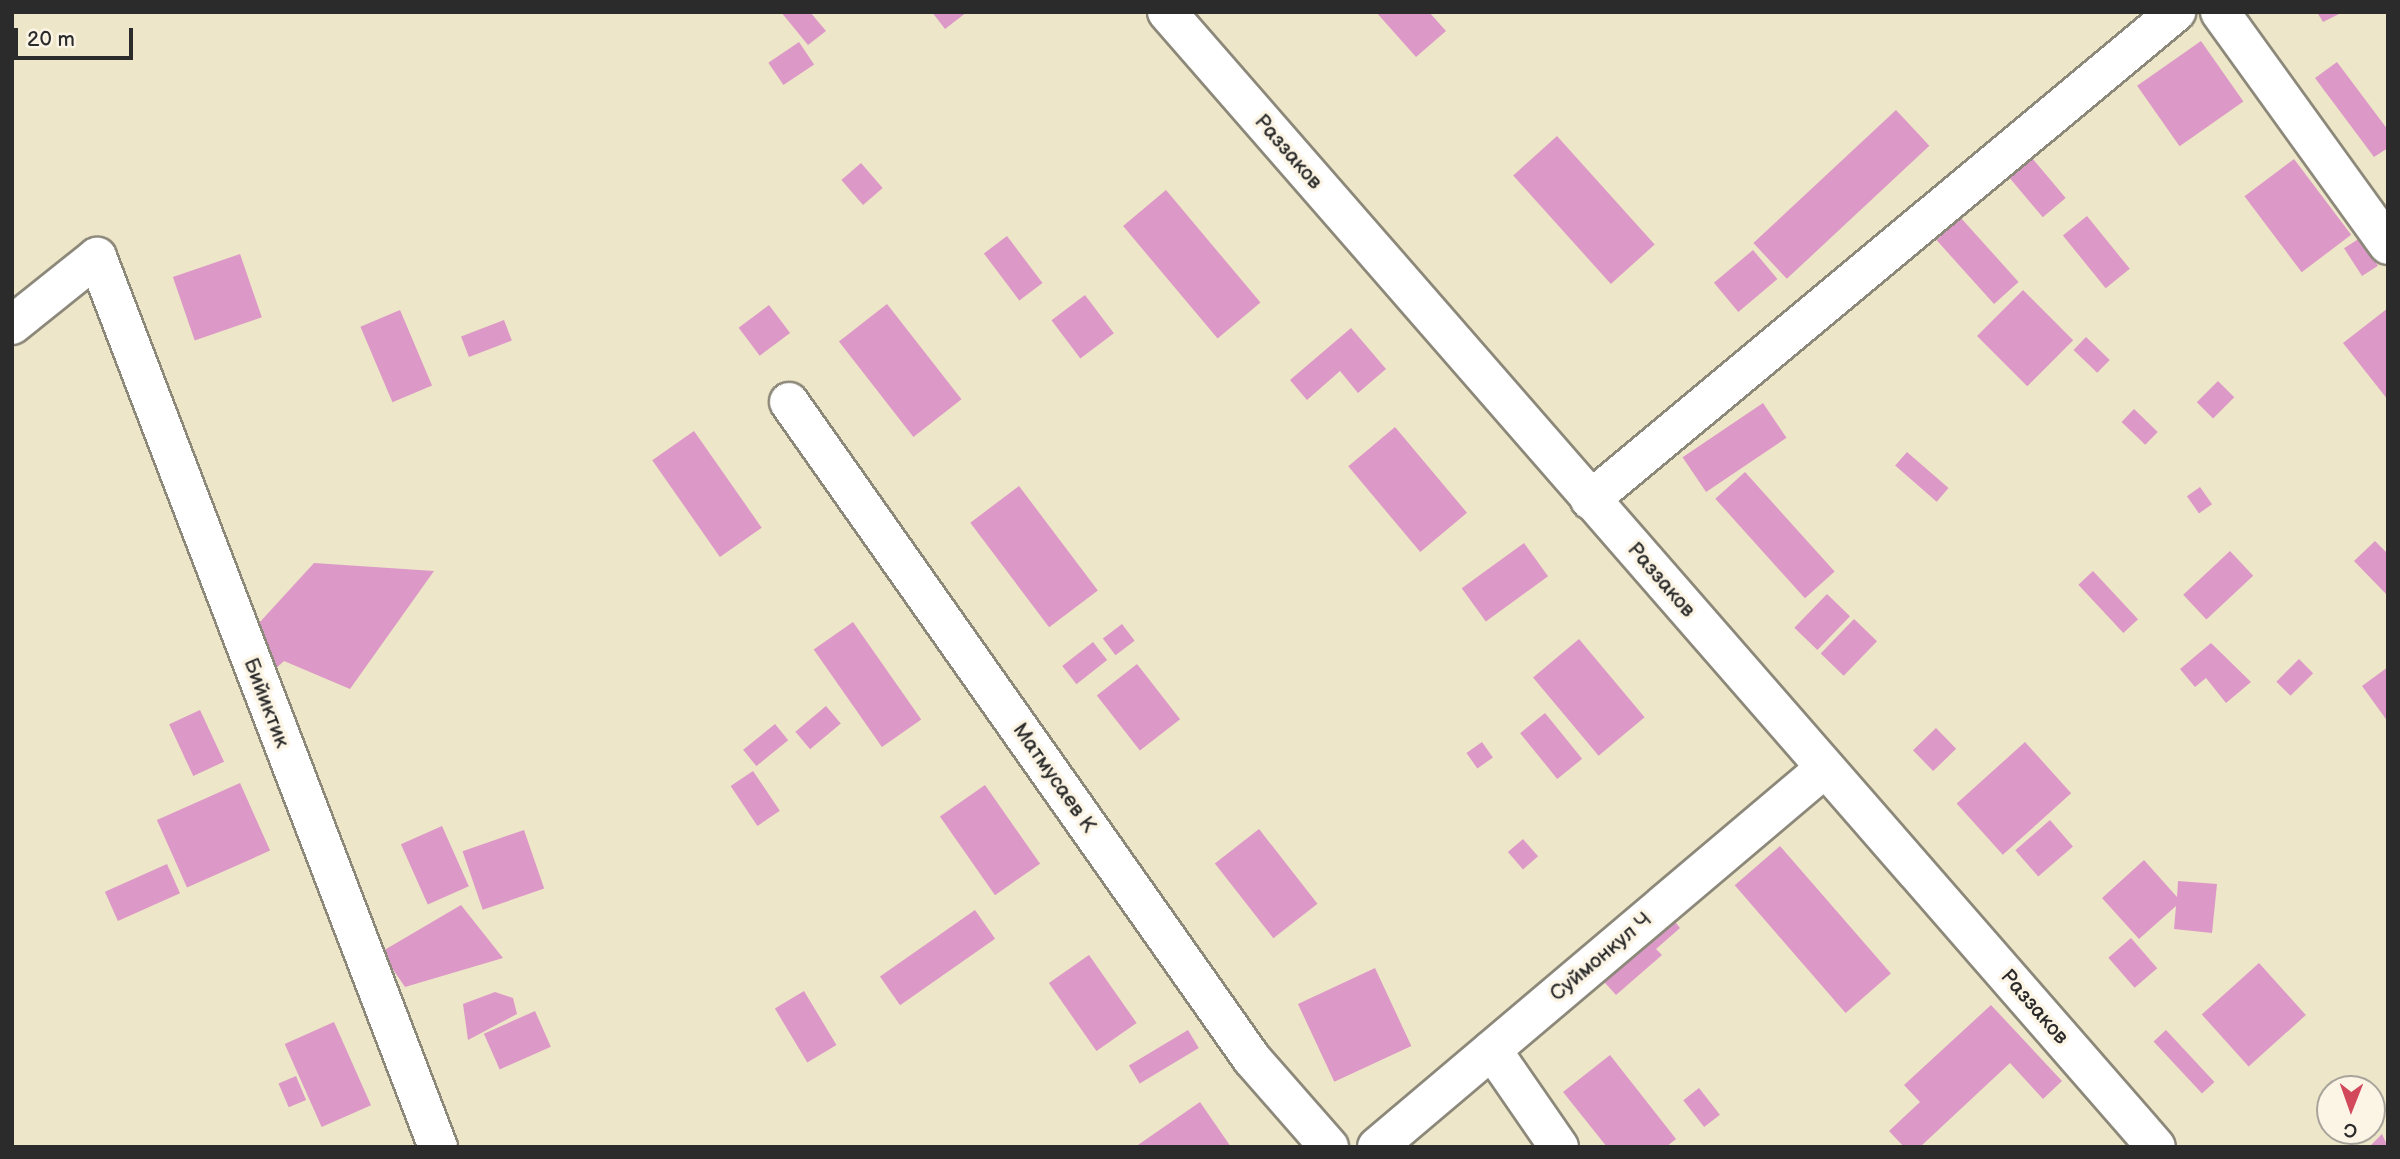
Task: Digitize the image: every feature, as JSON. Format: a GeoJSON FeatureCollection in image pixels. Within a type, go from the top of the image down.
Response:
{"type":"FeatureCollection","features":[{"type":"Feature","properties":{"kind":"street","name":"Раззаков"},"geometry":{"type":"LineString","coordinates":[[1167,12],[2156,1147]]}},
{"type":"Feature","properties":{"kind":"street"},"geometry":{"type":"LineString","coordinates":[[1590,500],[2176,12]]}},
{"type":"Feature","properties":{"kind":"street"},"geometry":{"type":"LineString","coordinates":[[2220,12],[2388,245]]}},
{"type":"Feature","properties":{"kind":"street","name":"Бийиктик"},"geometry":{"type":"LineString","coordinates":[[12,325],[97,257],[438,1147]]}},
{"type":"Feature","properties":{"kind":"street","name":"Матмусаев К"},"geometry":{"type":"LineString","coordinates":[[789,402],[1252,1059],[1329,1147]]}},
{"type":"Feature","properties":{"kind":"street","name":"Суймонкул Ч"},"geometry":{"type":"LineString","coordinates":[[1377,1147],[1825,768]]}},
{"type":"Feature","properties":{"kind":"street"},"geometry":{"type":"LineString","coordinates":[[1492,1050],[1559,1147]]}},
{"type":"Feature","properties":{"kind":"building"},"geometry":{"type":"Polygon","coordinates":[[[781,12],[810,12],[826,31],[808,45],[781,12]]]}},
{"type":"Feature","properties":{"kind":"building"},"geometry":{"type":"Polygon","coordinates":[[[932,12],[967,12],[945,29],[932,12]]]}},
{"type":"Feature","properties":{"kind":"building"},"geometry":{"type":"Polygon","coordinates":[[[1376,12],[1429,12],[1446,31],[1416,57],[1376,12]]]}},
{"type":"Feature","properties":{"kind":"building"},"geometry":{"type":"Polygon","coordinates":[[[2317,12],[2343,12],[2323,22],[2317,12]]]}},
{"type":"Feature","properties":{"kind":"building"},"geometry":{"type":"Polygon","coordinates":[[[2201,41],[2243,102],[2180,146],[2137,86],[2201,41]]]}},
{"type":"Feature","properties":{"kind":"building"},"geometry":{"type":"Polygon","coordinates":[[[799,42],[814,64],[783,85],[768,63],[799,42]]]}},
{"type":"Feature","properties":{"kind":"building"},"geometry":{"type":"Polygon","coordinates":[[[2337,62],[2388,130],[2388,148],[2374,157],[2315,78],[2337,62]]]}},
{"type":"Feature","properties":{"kind":"building"},"geometry":{"type":"Polygon","coordinates":[[[1896,110],[1929,146],[1787,279],[1753,243],[1896,110]]]}},
{"type":"Feature","properties":{"kind":"building"},"geometry":{"type":"Polygon","coordinates":[[[1557,136],[1655,244],[1611,284],[1513,175],[1557,136]]]}},
{"type":"Feature","properties":{"kind":"building"},"geometry":{"type":"Polygon","coordinates":[[[2022,146],[2066,198],[2043,217],[1999,165],[2022,146]]]}},
{"type":"Feature","properties":{"kind":"building"},"geometry":{"type":"Polygon","coordinates":[[[2294,159],[2351,235],[2302,272],[2244,196],[2294,159]]]}},
{"type":"Feature","properties":{"kind":"building"},"geometry":{"type":"Polygon","coordinates":[[[861,163],[883,188],[863,205],[841,180],[861,163]]]}},
{"type":"Feature","properties":{"kind":"building"},"geometry":{"type":"Polygon","coordinates":[[[1166,190],[1260,303],[1218,339],[1123,226],[1166,190]]]}},
{"type":"Feature","properties":{"kind":"building"},"geometry":{"type":"Polygon","coordinates":[[[2087,216],[2130,269],[2106,288],[2063,236],[2087,216]]]}},
{"type":"Feature","properties":{"kind":"building"},"geometry":{"type":"Polygon","coordinates":[[[1961,218],[2019,282],[1994,304],[1936,240],[1961,218]]]}},
{"type":"Feature","properties":{"kind":"building"},"geometry":{"type":"Polygon","coordinates":[[[1007,236],[1043,283],[1019,301],[984,253],[1007,236]]]}},
{"type":"Feature","properties":{"kind":"building"},"geometry":{"type":"Polygon","coordinates":[[[2360,238],[2378,266],[2362,276],[2344,248],[2360,238]]]}},
{"type":"Feature","properties":{"kind":"building"},"geometry":{"type":"Polygon","coordinates":[[[1753,250],[1777,279],[1738,312],[1714,283],[1753,250]]]}},
{"type":"Feature","properties":{"kind":"building"},"geometry":{"type":"Polygon","coordinates":[[[240,254],[262,317],[195,340],[173,277],[240,254]]]}},
{"type":"Feature","properties":{"kind":"building"},"geometry":{"type":"Polygon","coordinates":[[[2023,290],[2073,340],[2027,386],[1977,336],[2023,290]]]}},
{"type":"Feature","properties":{"kind":"building"},"geometry":{"type":"Polygon","coordinates":[[[1085,295],[1114,333],[1080,359],[1051,320],[1085,295]]]}},
{"type":"Feature","properties":{"kind":"building"},"geometry":{"type":"Polygon","coordinates":[[[887,304],[961,399],[913,437],[839,342],[887,304]]]}},
{"type":"Feature","properties":{"kind":"building"},"geometry":{"type":"Polygon","coordinates":[[[769,305],[790,333],[760,356],[739,328],[769,305]]]}},
{"type":"Feature","properties":{"kind":"building"},"geometry":{"type":"Polygon","coordinates":[[[2388,308],[2388,400],[2343,343],[2388,308]]]}},
{"type":"Feature","properties":{"kind":"building"},"geometry":{"type":"Polygon","coordinates":[[[400,310],[432,385],[392,402],[360,327],[400,310]]]}},
{"type":"Feature","properties":{"kind":"building"},"geometry":{"type":"Polygon","coordinates":[[[504,320],[512,341],[469,357],[461,336],[504,320]]]}},
{"type":"Feature","properties":{"kind":"building"},"geometry":{"type":"Polygon","coordinates":[[[1351,328],[1386,369],[1358,393],[1340,371],[1307,400],[1290,380],[1351,328]]]}},
{"type":"Feature","properties":{"kind":"building"},"geometry":{"type":"Polygon","coordinates":[[[2086,337],[2110,360],[2097,373],[2073,350],[2086,337]]]}},
{"type":"Feature","properties":{"kind":"building"},"geometry":{"type":"Polygon","coordinates":[[[2218,381],[2234,397],[2213,418],[2197,402],[2218,381]]]}},
{"type":"Feature","properties":{"kind":"building"},"geometry":{"type":"Polygon","coordinates":[[[1763,403],[1786,438],[1706,492],[1683,457],[1763,403]]]}},
{"type":"Feature","properties":{"kind":"building"},"geometry":{"type":"Polygon","coordinates":[[[2134,409],[2158,432],[2145,445],[2121,422],[2134,409]]]}},
{"type":"Feature","properties":{"kind":"building"},"geometry":{"type":"Polygon","coordinates":[[[1395,427],[1467,513],[1420,552],[1348,466],[1395,427]]]}},
{"type":"Feature","properties":{"kind":"building"},"geometry":{"type":"Polygon","coordinates":[[[694,431],[762,528],[720,557],[652,460],[694,431]]]}},
{"type":"Feature","properties":{"kind":"building"},"geometry":{"type":"Polygon","coordinates":[[[1907,452],[1949,488],[1937,502],[1895,466],[1907,452]]]}},
{"type":"Feature","properties":{"kind":"building"},"geometry":{"type":"Polygon","coordinates":[[[1745,472],[1835,572],[1805,598],[1715,499],[1745,472]]]}},
{"type":"Feature","properties":{"kind":"building"},"geometry":{"type":"Polygon","coordinates":[[[1019,486],[1098,591],[1049,627],[970,523],[1019,486]]]}},
{"type":"Feature","properties":{"kind":"building"},"geometry":{"type":"Polygon","coordinates":[[[2200,487],[2212,504],[2199,513],[2187,496],[2200,487]]]}},
{"type":"Feature","properties":{"kind":"building"},"geometry":{"type":"Polygon","coordinates":[[[2375,541],[2388,554],[2388,596],[2354,561],[2375,541]]]}},
{"type":"Feature","properties":{"kind":"building"},"geometry":{"type":"Polygon","coordinates":[[[1524,543],[1548,576],[1486,621],[1462,588],[1524,543]]]}},
{"type":"Feature","properties":{"kind":"building"},"geometry":{"type":"Polygon","coordinates":[[[2230,551],[2253,576],[2206,620],[2183,595],[2230,551]]]}},
{"type":"Feature","properties":{"kind":"building"},"geometry":{"type":"Polygon","coordinates":[[[314,563],[434,571],[350,689],[284,661],[272,672],[249,634],[314,563]]]}},
{"type":"Feature","properties":{"kind":"building"},"geometry":{"type":"Polygon","coordinates":[[[2093,571],[2138,619],[2123,633],[2078,585],[2093,571]]]}},
{"type":"Feature","properties":{"kind":"building"},"geometry":{"type":"Polygon","coordinates":[[[1827,594],[1850,616],[1817,650],[1794,628],[1827,594]]]}},
{"type":"Feature","properties":{"kind":"building"},"geometry":{"type":"Polygon","coordinates":[[[1854,619],[1877,641],[1844,676],[1821,654],[1854,619]]]}},
{"type":"Feature","properties":{"kind":"building"},"geometry":{"type":"Polygon","coordinates":[[[853,622],[921,719],[882,747],[814,650],[853,622]]]}},
{"type":"Feature","properties":{"kind":"building"},"geometry":{"type":"Polygon","coordinates":[[[1122,624],[1135,641],[1115,655],[1103,638],[1122,624]]]}},
{"type":"Feature","properties":{"kind":"building"},"geometry":{"type":"Polygon","coordinates":[[[1579,639],[1645,717],[1599,756],[1533,678],[1579,639]]]}},
{"type":"Feature","properties":{"kind":"building"},"geometry":{"type":"Polygon","coordinates":[[[1093,642],[1107,660],[1076,684],[1062,666],[1093,642]]]}},
{"type":"Feature","properties":{"kind":"building"},"geometry":{"type":"Polygon","coordinates":[[[2211,643],[2251,682],[2226,703],[2206,678],[2195,687],[2180,669],[2211,643]]]}},
{"type":"Feature","properties":{"kind":"building"},"geometry":{"type":"Polygon","coordinates":[[[2299,659],[2313,673],[2291,696],[2276,682],[2299,659]]]}},
{"type":"Feature","properties":{"kind":"building"},"geometry":{"type":"Polygon","coordinates":[[[1137,664],[1180,719],[1140,751],[1097,695],[1137,664]]]}},
{"type":"Feature","properties":{"kind":"building"},"geometry":{"type":"Polygon","coordinates":[[[2388,667],[2388,722],[2362,686],[2388,667]]]}},
{"type":"Feature","properties":{"kind":"building"},"geometry":{"type":"Polygon","coordinates":[[[826,706],[841,724],[810,749],[795,732],[826,706]]]}},
{"type":"Feature","properties":{"kind":"building"},"geometry":{"type":"Polygon","coordinates":[[[200,710],[224,762],[193,776],[169,724],[200,710]]]}},
{"type":"Feature","properties":{"kind":"building"},"geometry":{"type":"Polygon","coordinates":[[[1545,713],[1582,759],[1557,779],[1520,733],[1545,713]]]}},
{"type":"Feature","properties":{"kind":"building"},"geometry":{"type":"Polygon","coordinates":[[[775,724],[788,740],[756,766],[743,750],[775,724]]]}},
{"type":"Feature","properties":{"kind":"building"},"geometry":{"type":"Polygon","coordinates":[[[1936,728],[1956,749],[1933,771],[1913,750],[1936,728]]]}},
{"type":"Feature","properties":{"kind":"building"},"geometry":{"type":"Polygon","coordinates":[[[1482,742],[1493,758],[1477,768],[1466,753],[1482,742]]]}},
{"type":"Feature","properties":{"kind":"building"},"geometry":{"type":"Polygon","coordinates":[[[2025,742],[2071,793],[2003,855],[1957,804],[2025,742]]]}},
{"type":"Feature","properties":{"kind":"building"},"geometry":{"type":"Polygon","coordinates":[[[753,771],[780,811],[757,826],[731,786],[753,771]]]}},
{"type":"Feature","properties":{"kind":"building"},"geometry":{"type":"Polygon","coordinates":[[[240,783],[270,851],[187,888],[157,820],[240,783]]]}},
{"type":"Feature","properties":{"kind":"building"},"geometry":{"type":"Polygon","coordinates":[[[985,785],[1040,864],[995,895],[940,817],[985,785]]]}},
{"type":"Feature","properties":{"kind":"building"},"geometry":{"type":"Polygon","coordinates":[[[2050,820],[2073,846],[2038,877],[2015,850],[2050,820]]]}},
{"type":"Feature","properties":{"kind":"building"},"geometry":{"type":"Polygon","coordinates":[[[442,826],[469,886],[428,905],[401,844],[442,826]]]}},
{"type":"Feature","properties":{"kind":"building"},"geometry":{"type":"Polygon","coordinates":[[[1259,829],[1317,904],[1273,938],[1215,863],[1259,829]]]}},
{"type":"Feature","properties":{"kind":"building"},"geometry":{"type":"Polygon","coordinates":[[[524,830],[544,889],[483,910],[463,851],[524,830]]]}},
{"type":"Feature","properties":{"kind":"building"},"geometry":{"type":"Polygon","coordinates":[[[1523,839],[1538,856],[1523,869],[1508,852],[1523,839]]]}},
{"type":"Feature","properties":{"kind":"building"},"geometry":{"type":"Polygon","coordinates":[[[1780,846],[1891,974],[1846,1013],[1735,885],[1780,846]]]}},
{"type":"Feature","properties":{"kind":"building"},"geometry":{"type":"Polygon","coordinates":[[[2144,860],[2177,897],[2178,881],[2217,884],[2212,933],[2174,929],[2176,906],[2139,939],[2102,898],[2144,860]]]}},
{"type":"Feature","properties":{"kind":"building"},"geometry":{"type":"Polygon","coordinates":[[[167,864],[180,893],[118,921],[105,892],[167,864]]]}},
{"type":"Feature","properties":{"kind":"building"},"geometry":{"type":"Polygon","coordinates":[[[461,905],[503,958],[405,987],[381,952],[461,905]]]}},
{"type":"Feature","properties":{"kind":"building"},"geometry":{"type":"Polygon","coordinates":[[[975,910],[995,939],[900,1005],[880,977],[975,910]]]}},
{"type":"Feature","properties":{"kind":"building"},"geometry":{"type":"Polygon","coordinates":[[[1667,912],[1680,928],[1656,949],[1662,955],[1616,995],[1596,973],[1667,912]]]}},
{"type":"Feature","properties":{"kind":"building"},"geometry":{"type":"Polygon","coordinates":[[[2131,938],[2157,968],[2135,988],[2108,958],[2131,938]]]}},
{"type":"Feature","properties":{"kind":"building"},"geometry":{"type":"Polygon","coordinates":[[[1089,955],[1137,1023],[1096,1051],[1049,983],[1089,955]]]}},
{"type":"Feature","properties":{"kind":"building"},"geometry":{"type":"Polygon","coordinates":[[[2259,963],[2306,1015],[2249,1067],[2202,1015],[2259,963]]]}},
{"type":"Feature","properties":{"kind":"building"},"geometry":{"type":"Polygon","coordinates":[[[1375,968],[1411,1046],[1334,1082],[1298,1004],[1375,968]]]}},
{"type":"Feature","properties":{"kind":"building"},"geometry":{"type":"Polygon","coordinates":[[[804,991],[836,1045],[807,1063],[775,1009],[804,991]]]}},
{"type":"Feature","properties":{"kind":"building"},"geometry":{"type":"Polygon","coordinates":[[[495,992],[513,998],[517,1014],[468,1040],[463,1004],[495,992]]]}},
{"type":"Feature","properties":{"kind":"building"},"geometry":{"type":"Polygon","coordinates":[[[1991,1005],[2062,1081],[2043,1099],[2010,1063],[1920,1147],[1904,1147],[1889,1131],[1920,1102],[1904,1085],[1991,1005]]]}},
{"type":"Feature","properties":{"kind":"building"},"geometry":{"type":"Polygon","coordinates":[[[535,1011],[551,1047],[500,1069],[484,1034],[535,1011]]]}},
{"type":"Feature","properties":{"kind":"building"},"geometry":{"type":"Polygon","coordinates":[[[334,1022],[371,1105],[322,1127],[285,1044],[334,1022]]]}},
{"type":"Feature","properties":{"kind":"building"},"geometry":{"type":"Polygon","coordinates":[[[1188,1030],[1199,1048],[1140,1084],[1129,1066],[1188,1030]]]}},
{"type":"Feature","properties":{"kind":"building"},"geometry":{"type":"Polygon","coordinates":[[[2166,1030],[2214,1082],[2202,1094],[2154,1042],[2166,1030]]]}},
{"type":"Feature","properties":{"kind":"building"},"geometry":{"type":"Polygon","coordinates":[[[1610,1055],[1676,1139],[1666,1147],[1607,1147],[1563,1092],[1610,1055]]]}},
{"type":"Feature","properties":{"kind":"building"},"geometry":{"type":"Polygon","coordinates":[[[296,1076],[306,1100],[289,1107],[279,1083],[296,1076]]]}},
{"type":"Feature","properties":{"kind":"building"},"geometry":{"type":"Polygon","coordinates":[[[1699,1088],[1720,1115],[1704,1127],[1683,1100],[1699,1088]]]}},
{"type":"Feature","properties":{"kind":"building"},"geometry":{"type":"Polygon","coordinates":[[[1200,1102],[1231,1147],[1135,1147],[1200,1102]]]}},
{"type":"Feature","properties":{"kind":"building"},"geometry":{"type":"Polygon","coordinates":[[[2386,1143],[2388,1147],[2369,1147],[2386,1145],[2386,1143]]]}}]}
